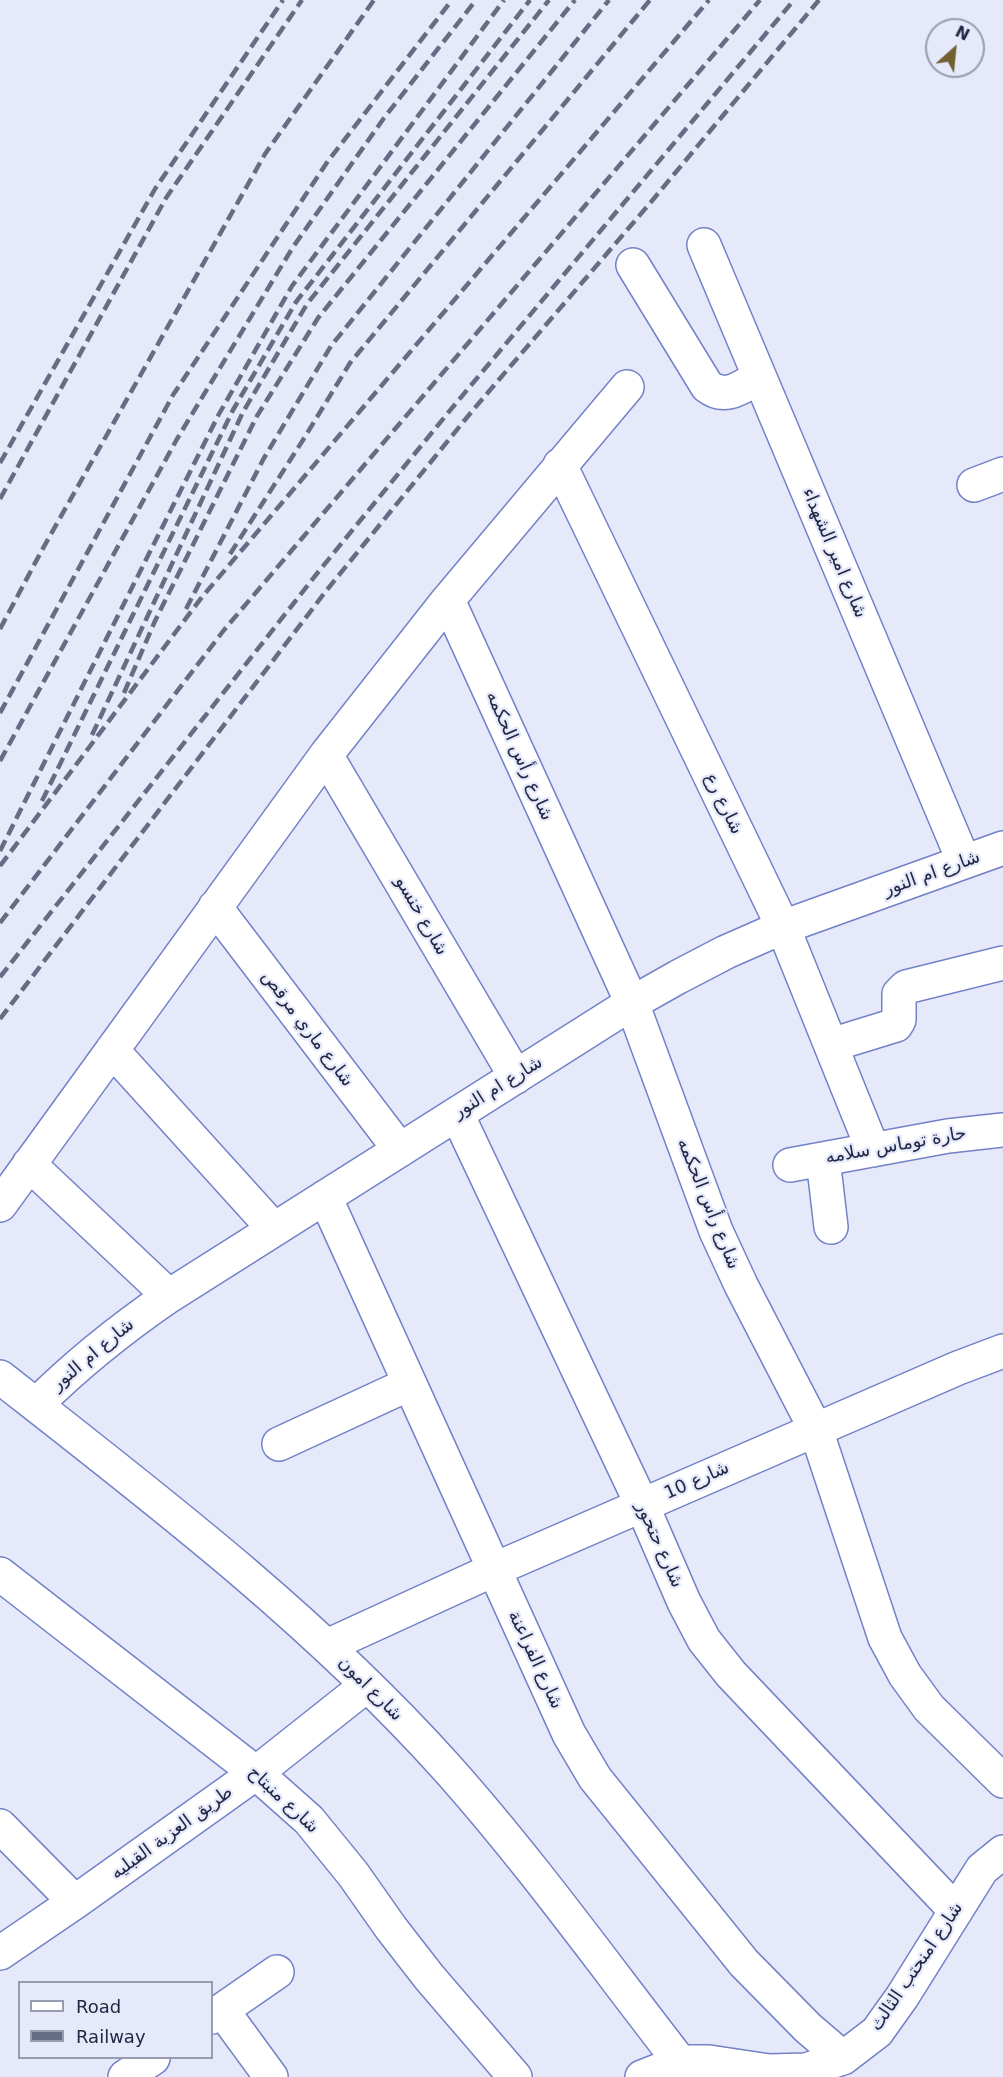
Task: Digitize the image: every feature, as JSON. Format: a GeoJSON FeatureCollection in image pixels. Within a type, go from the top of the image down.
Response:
{"type":"FeatureCollection","features":[{"type":"Feature","properties":{"kind":"street","name":"شارع امير الشهداء"},"geometry":{"type":"LineString","coordinates":[[704,244],[964,862]]}},
{"type":"Feature","properties":{"kind":"street"},"geometry":{"type":"LineString","coordinates":[[633,265],[707,386],[721,394],[730,394],[759,376]]}},
{"type":"Feature","properties":{"kind":"street"},"geometry":{"type":"LineString","coordinates":[[0,1205],[326,755],[448,600],[627,387]]}},
{"type":"Feature","properties":{"kind":"street","name":"شارع رع"},"geometry":{"type":"LineString","coordinates":[[560,465],[783,927],[873,1150]]}},
{"type":"Feature","properties":{"kind":"street","name":"شارع رأس الحكمه"},"geometry":{"type":"LineString","coordinates":[[448,600],[632,1003],[716,1231],[741,1285],[816,1430],[885,1638],[905,1674],[929,1708],[1003,1781]]}},
{"type":"Feature","properties":{"kind":"street","name":"شارع خنسو"},"geometry":{"type":"LineString","coordinates":[[326,755],[516,1077]]}},
{"type":"Feature","properties":{"kind":"street","name":"شارع ام النور"},"geometry":{"type":"LineString","coordinates":[[36,1406],[68,1373],[98,1347],[169,1296],[632,1003],[726,952],[783,927],[1003,848]]}},
{"type":"Feature","properties":{"kind":"street","name":"شارع ماري مرقص"},"geometry":{"type":"LineString","coordinates":[[215,907],[400,1150]]}},
{"type":"Feature","properties":{"kind":"street"},"geometry":{"type":"LineString","coordinates":[[831,1045],[896,1025],[900,1020],[899,994],[906,987],[1003,963]]}},
{"type":"Feature","properties":{"kind":"street"},"geometry":{"type":"LineString","coordinates":[[112,1050],[274,1229]]}},
{"type":"Feature","properties":{"kind":"street","name":"شارع حتحور"},"geometry":{"type":"LineString","coordinates":[[457,1114],[642,1505],[684,1602],[704,1640],[730,1674],[956,1911]]}},
{"type":"Feature","properties":{"kind":"street","name":"حارة توماس سلامه"},"geometry":{"type":"LineString","coordinates":[[790,1165],[948,1136],[1003,1130]]}},
{"type":"Feature","properties":{"kind":"street"},"geometry":{"type":"LineString","coordinates":[[823,1159],[831,1227]]}},
{"type":"Feature","properties":{"kind":"street"},"geometry":{"type":"LineString","coordinates":[[29,1164],[169,1296]]}},
{"type":"Feature","properties":{"kind":"street","name":"شارع الفراعنة"},"geometry":{"type":"LineString","coordinates":[[325,1197],[493,1570],[569,1734],[594,1778],[744,1963],[775,1996],[843,2058]]}},
{"type":"Feature","properties":{"kind":"street","name":"شارع 10"},"geometry":{"type":"LineString","coordinates":[[327,1646],[493,1570],[958,1368],[1003,1351]]}},
{"type":"Feature","properties":{"kind":"street","name":"شارع امون"},"geometry":{"type":"LineString","coordinates":[[0,1377],[207,1541],[327,1646],[367,1685],[447,1768],[523,1859],[680,2062]]}},
{"type":"Feature","properties":{"kind":"street"},"geometry":{"type":"LineString","coordinates":[[279,1444],[409,1384]]}},
{"type":"Feature","properties":{"kind":"street","name":"شارع منبتاح"},"geometry":{"type":"LineString","coordinates":[[0,1574],[256,1773],[309,1820],[353,1874],[429,1977],[515,2077]]}},
{"type":"Feature","properties":{"kind":"street","name":"طريق العزبة القبليه"},"geometry":{"type":"LineString","coordinates":[[0,1953],[256,1773],[367,1685]]}},
{"type":"Feature","properties":{"kind":"street"},"geometry":{"type":"LineString","coordinates":[[0,1826],[75,1902]]}},
{"type":"Feature","properties":{"kind":"street","name":"شارع امنحتب الثالث"},"geometry":{"type":"LineString","coordinates":[[642,2077],[680,2062],[709,2062],[770,2074],[806,2070],[843,2058],[877,2032],[902,1997],[982,1869],[1002,1847]]}},
{"type":"Feature","properties":{"kind":"street"},"geometry":{"type":"LineString","coordinates":[[271,2077],[217,2013],[277,1972]]}},
{"type":"Feature","properties":{"kind":"street"},"geometry":{"type":"LineString","coordinates":[[125,2077],[152,2059]]}},
{"type":"Feature","properties":{"kind":"railway"},"geometry":{"type":"LineString","coordinates":[[0,463],[155,189],[283,0]]}},
{"type":"Feature","properties":{"kind":"railway"},"geometry":{"type":"LineString","coordinates":[[0,499],[166,198],[302,0]]}},
{"type":"Feature","properties":{"kind":"railway"},"geometry":{"type":"LineString","coordinates":[[0,629],[42,550],[265,154],[374,0]]}},
{"type":"Feature","properties":{"kind":"railway"},"geometry":{"type":"LineString","coordinates":[[0,713],[173,395],[328,161],[452,0]]}},
{"type":"Feature","properties":{"kind":"railway"},"geometry":{"type":"LineString","coordinates":[[0,761],[177,439],[293,247],[384,118],[476,0]]}},
{"type":"Feature","properties":{"kind":"railway"},"geometry":{"type":"LineString","coordinates":[[0,851],[219,414],[292,286],[504,0]]}},
{"type":"Feature","properties":{"kind":"railway"},"geometry":{"type":"LineString","coordinates":[[42,801],[233,410],[296,302],[530,0]]}},
{"type":"Feature","properties":{"kind":"railway"},"geometry":{"type":"LineString","coordinates":[[92,735],[243,412],[307,304],[549,0]]}},
{"type":"Feature","properties":{"kind":"railway"},"geometry":{"type":"LineString","coordinates":[[124,693],[155,621],[257,416],[318,318],[575,0]]}},
{"type":"Feature","properties":{"kind":"railway"},"geometry":{"type":"LineString","coordinates":[[186,609],[264,458],[331,346],[609,0]]}},
{"type":"Feature","properties":{"kind":"railway"},"geometry":{"type":"LineString","coordinates":[[230,554],[350,363],[650,0]]}},
{"type":"Feature","properties":{"kind":"railway"},"geometry":{"type":"LineString","coordinates":[[0,866],[202,597],[709,0]]}},
{"type":"Feature","properties":{"kind":"railway"},"geometry":{"type":"LineString","coordinates":[[0,923],[224,630],[760,0]]}},
{"type":"Feature","properties":{"kind":"railway"},"geometry":{"type":"LineString","coordinates":[[0,977],[319,571],[452,408],[794,0]]}},
{"type":"Feature","properties":{"kind":"railway"},"geometry":{"type":"LineString","coordinates":[[0,1019],[326,591],[473,410],[651,202],[819,0]]}}]}
